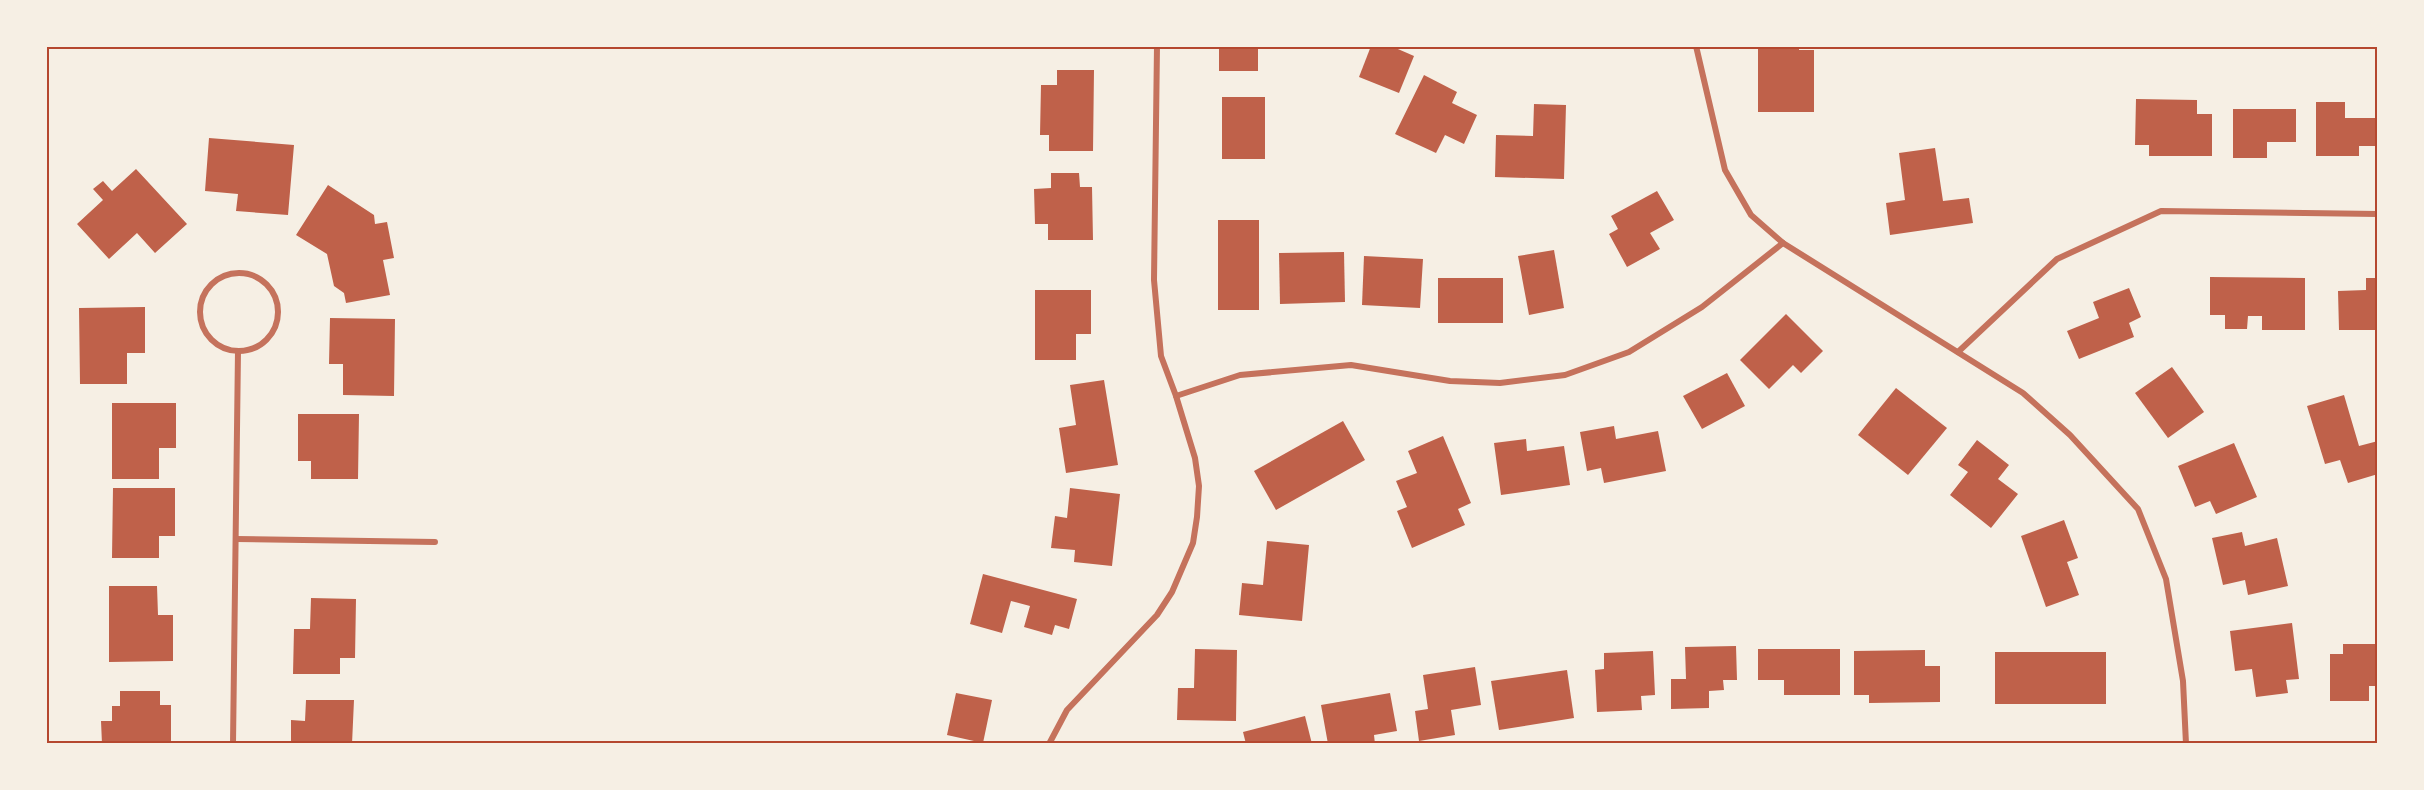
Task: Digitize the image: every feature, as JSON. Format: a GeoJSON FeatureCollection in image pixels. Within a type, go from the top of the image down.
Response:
{"type":"FeatureCollection","features":[{"type":"Feature","properties":{"kind":"street"},"geometry":{"type":"LineString","coordinates":[[1049,744],[1067,710],[1157,615],[1184,570],[1193,543],[1198,486],[1195,458],[1161,356],[1154,280],[1157,46]]}},
{"type":"Feature","properties":{"kind":"street"},"geometry":{"type":"LineString","coordinates":[[1696,46],[1725,170],[1751,215],[1784,243],[2023,393],[2070,435],[2138,509],[2166,579],[2183,681],[2186,744]]}},
{"type":"Feature","properties":{"kind":"street"},"geometry":{"type":"LineString","coordinates":[[1958,352],[2057,259],[2161,211],[2378,214]]}},
{"type":"Feature","properties":{"kind":"street"},"geometry":{"type":"LineString","coordinates":[[1176,396],[1240,375],[1351,365],[1450,381],[1500,383],[1565,375],[1629,352],[1702,307],[1784,243]]}},
{"type":"Feature","properties":{"kind":"street"},"geometry":{"type":"LineString","coordinates":[[240,273],[254,276],[269,288],[278,306],[278,320],[272,333],[263,343],[251,349],[238,351],[226,349],[206,334],[201,323],[200,311],[202,299],[212,284],[228,274],[240,273]]}},
{"type":"Feature","properties":{"kind":"street"},"geometry":{"type":"LineString","coordinates":[[233,744],[238,351]]}},
{"type":"Feature","properties":{"kind":"street"},"geometry":{"type":"LineString","coordinates":[[236,539],[435,542]]}},
{"type":"Feature","properties":{"kind":"building"},"geometry":{"type":"Polygon","coordinates":[[[1219,46],[1258,46],[1258,71],[1219,71],[1219,46]]]}},
{"type":"Feature","properties":{"kind":"building"},"geometry":{"type":"Polygon","coordinates":[[[1371,46],[1391,46],[1414,56],[1399,93],[1359,77],[1371,46]]]}},
{"type":"Feature","properties":{"kind":"building"},"geometry":{"type":"Polygon","coordinates":[[[1758,46],[1799,46],[1799,50],[1814,50],[1814,112],[1758,112],[1758,46]]]}},
{"type":"Feature","properties":{"kind":"building"},"geometry":{"type":"Polygon","coordinates":[[[1057,70],[1094,70],[1093,151],[1049,151],[1049,135],[1040,135],[1041,85],[1057,85],[1057,70]]]}},
{"type":"Feature","properties":{"kind":"building"},"geometry":{"type":"Polygon","coordinates":[[[1424,75],[1457,92],[1452,103],[1477,115],[1464,144],[1445,135],[1436,153],[1395,134],[1424,75]]]}},
{"type":"Feature","properties":{"kind":"building"},"geometry":{"type":"Polygon","coordinates":[[[1222,97],[1265,97],[1265,159],[1222,159],[1222,97]]]}},
{"type":"Feature","properties":{"kind":"building"},"geometry":{"type":"Polygon","coordinates":[[[2136,99],[2197,100],[2197,114],[2212,114],[2212,156],[2149,156],[2149,145],[2135,145],[2136,99]]]}},
{"type":"Feature","properties":{"kind":"building"},"geometry":{"type":"Polygon","coordinates":[[[2316,102],[2345,102],[2345,118],[2378,118],[2378,146],[2359,146],[2359,156],[2316,156],[2316,102]]]}},
{"type":"Feature","properties":{"kind":"building"},"geometry":{"type":"Polygon","coordinates":[[[1534,104],[1566,105],[1564,179],[1495,177],[1496,135],[1533,136],[1534,104]]]}},
{"type":"Feature","properties":{"kind":"building"},"geometry":{"type":"Polygon","coordinates":[[[2233,109],[2296,109],[2296,142],[2267,142],[2267,158],[2233,158],[2233,109]]]}},
{"type":"Feature","properties":{"kind":"building"},"geometry":{"type":"Polygon","coordinates":[[[209,138],[294,145],[288,215],[236,211],[238,194],[205,191],[209,138]]]}},
{"type":"Feature","properties":{"kind":"building"},"geometry":{"type":"Polygon","coordinates":[[[1935,148],[1943,201],[1969,198],[1973,223],[1890,235],[1886,203],[1905,200],[1899,153],[1935,148]]]}},
{"type":"Feature","properties":{"kind":"building"},"geometry":{"type":"Polygon","coordinates":[[[136,169],[187,224],[155,253],[137,233],[109,259],[77,224],[103,200],[93,189],[103,181],[112,191],[136,169]]]}},
{"type":"Feature","properties":{"kind":"building"},"geometry":{"type":"Polygon","coordinates":[[[1051,173],[1079,173],[1080,187],[1092,187],[1093,240],[1048,240],[1048,224],[1035,224],[1034,189],[1051,188],[1051,173]]]}},
{"type":"Feature","properties":{"kind":"building"},"geometry":{"type":"Polygon","coordinates":[[[328,185],[374,215],[375,224],[387,222],[394,258],[383,260],[390,295],[346,303],[344,293],[334,286],[327,254],[296,235],[328,185]]]}},
{"type":"Feature","properties":{"kind":"building"},"geometry":{"type":"Polygon","coordinates":[[[1657,191],[1674,220],[1650,233],[1660,249],[1627,267],[1609,234],[1618,229],[1611,216],[1657,191]]]}},
{"type":"Feature","properties":{"kind":"building"},"geometry":{"type":"Polygon","coordinates":[[[1218,220],[1259,220],[1259,310],[1218,310],[1218,220]]]}},
{"type":"Feature","properties":{"kind":"building"},"geometry":{"type":"Polygon","coordinates":[[[1554,250],[1564,308],[1529,315],[1518,256],[1554,250]]]}},
{"type":"Feature","properties":{"kind":"building"},"geometry":{"type":"Polygon","coordinates":[[[1344,252],[1345,302],[1280,304],[1279,253],[1344,252]]]}},
{"type":"Feature","properties":{"kind":"building"},"geometry":{"type":"Polygon","coordinates":[[[1364,256],[1423,259],[1420,308],[1362,305],[1364,256]]]}},
{"type":"Feature","properties":{"kind":"building"},"geometry":{"type":"Polygon","coordinates":[[[2210,277],[2305,278],[2305,330],[2262,330],[2262,316],[2248,316],[2247,329],[2225,329],[2225,315],[2210,315],[2210,277]]]}},
{"type":"Feature","properties":{"kind":"building"},"geometry":{"type":"Polygon","coordinates":[[[1438,278],[1503,278],[1503,323],[1438,323],[1438,278]]]}},
{"type":"Feature","properties":{"kind":"building"},"geometry":{"type":"Polygon","coordinates":[[[2366,278],[2378,278],[2378,330],[2339,330],[2338,291],[2366,290],[2366,278]]]}},
{"type":"Feature","properties":{"kind":"building"},"geometry":{"type":"Polygon","coordinates":[[[2129,288],[2141,317],[2129,323],[2134,337],[2079,359],[2067,331],[2099,318],[2093,302],[2129,288]]]}},
{"type":"Feature","properties":{"kind":"building"},"geometry":{"type":"Polygon","coordinates":[[[1035,290],[1091,290],[1091,334],[1076,334],[1076,360],[1035,360],[1035,290]]]}},
{"type":"Feature","properties":{"kind":"building"},"geometry":{"type":"Polygon","coordinates":[[[145,307],[145,353],[127,353],[127,384],[80,384],[79,308],[145,307]]]}},
{"type":"Feature","properties":{"kind":"building"},"geometry":{"type":"Polygon","coordinates":[[[1786,314],[1823,351],[1801,373],[1793,365],[1769,389],[1740,360],[1786,314]]]}},
{"type":"Feature","properties":{"kind":"building"},"geometry":{"type":"Polygon","coordinates":[[[330,318],[395,319],[394,396],[343,395],[343,364],[329,364],[330,318]]]}},
{"type":"Feature","properties":{"kind":"building"},"geometry":{"type":"Polygon","coordinates":[[[2172,367],[2204,412],[2168,438],[2135,393],[2172,367]]]}},
{"type":"Feature","properties":{"kind":"building"},"geometry":{"type":"Polygon","coordinates":[[[1727,373],[1745,406],[1702,429],[1683,396],[1727,373]]]}},
{"type":"Feature","properties":{"kind":"building"},"geometry":{"type":"Polygon","coordinates":[[[1104,380],[1118,465],[1066,473],[1059,428],[1076,425],[1070,385],[1104,380]]]}},
{"type":"Feature","properties":{"kind":"building"},"geometry":{"type":"Polygon","coordinates":[[[1896,388],[1947,428],[1908,475],[1858,435],[1896,388]]]}},
{"type":"Feature","properties":{"kind":"building"},"geometry":{"type":"Polygon","coordinates":[[[2344,395],[2359,446],[2378,441],[2378,474],[2348,483],[2340,460],[2325,464],[2307,406],[2344,395]]]}},
{"type":"Feature","properties":{"kind":"building"},"geometry":{"type":"Polygon","coordinates":[[[112,403],[176,403],[176,448],[159,448],[159,479],[112,479],[112,403]]]}},
{"type":"Feature","properties":{"kind":"building"},"geometry":{"type":"Polygon","coordinates":[[[298,414],[359,414],[358,479],[311,479],[311,461],[298,461],[298,414]]]}},
{"type":"Feature","properties":{"kind":"building"},"geometry":{"type":"Polygon","coordinates":[[[1343,421],[1365,460],[1276,510],[1254,471],[1343,421]]]}},
{"type":"Feature","properties":{"kind":"building"},"geometry":{"type":"Polygon","coordinates":[[[1614,426],[1616,439],[1658,431],[1666,471],[1604,483],[1601,468],[1587,471],[1580,432],[1614,426]]]}},
{"type":"Feature","properties":{"kind":"building"},"geometry":{"type":"Polygon","coordinates":[[[1443,436],[1471,503],[1458,509],[1465,525],[1412,548],[1397,511],[1407,507],[1396,481],[1417,473],[1408,451],[1443,436]]]}},
{"type":"Feature","properties":{"kind":"building"},"geometry":{"type":"Polygon","coordinates":[[[1526,439],[1527,451],[1564,446],[1570,485],[1501,495],[1494,443],[1526,439]]]}},
{"type":"Feature","properties":{"kind":"building"},"geometry":{"type":"Polygon","coordinates":[[[1977,440],[2009,465],[1998,479],[2018,494],[1991,528],[1950,495],[1968,472],[1958,465],[1977,440]]]}},
{"type":"Feature","properties":{"kind":"building"},"geometry":{"type":"Polygon","coordinates":[[[2234,443],[2257,497],[2216,514],[2210,501],[2195,507],[2178,466],[2234,443]]]}},
{"type":"Feature","properties":{"kind":"building"},"geometry":{"type":"Polygon","coordinates":[[[113,488],[175,488],[175,536],[159,536],[159,558],[112,558],[113,488]]]}},
{"type":"Feature","properties":{"kind":"building"},"geometry":{"type":"Polygon","coordinates":[[[1070,488],[1120,494],[1112,566],[1074,562],[1075,550],[1051,548],[1055,516],[1067,518],[1070,488]]]}},
{"type":"Feature","properties":{"kind":"building"},"geometry":{"type":"Polygon","coordinates":[[[2064,520],[2078,558],[2067,562],[2079,595],[2046,607],[2021,536],[2064,520]]]}},
{"type":"Feature","properties":{"kind":"building"},"geometry":{"type":"Polygon","coordinates":[[[2242,532],[2245,546],[2277,538],[2288,586],[2248,595],[2245,580],[2223,585],[2212,538],[2242,532]]]}},
{"type":"Feature","properties":{"kind":"building"},"geometry":{"type":"Polygon","coordinates":[[[1267,541],[1309,545],[1302,621],[1239,615],[1242,583],[1263,585],[1267,541]]]}},
{"type":"Feature","properties":{"kind":"building"},"geometry":{"type":"Polygon","coordinates":[[[983,574],[1077,599],[1069,629],[1055,625],[1052,635],[1024,627],[1030,606],[1011,601],[1002,633],[970,624],[983,574]]]}},
{"type":"Feature","properties":{"kind":"building"},"geometry":{"type":"Polygon","coordinates":[[[109,586],[157,586],[158,615],[173,615],[173,661],[109,662],[109,586]]]}},
{"type":"Feature","properties":{"kind":"building"},"geometry":{"type":"Polygon","coordinates":[[[311,598],[356,599],[355,658],[340,658],[340,674],[293,674],[294,629],[310,629],[311,598]]]}},
{"type":"Feature","properties":{"kind":"building"},"geometry":{"type":"Polygon","coordinates":[[[2292,623],[2299,679],[2286,680],[2288,693],[2256,697],[2252,669],[2235,671],[2230,631],[2292,623]]]}},
{"type":"Feature","properties":{"kind":"building"},"geometry":{"type":"Polygon","coordinates":[[[2343,644],[2378,644],[2378,686],[2369,686],[2369,701],[2330,701],[2330,654],[2343,654],[2343,644]]]}},
{"type":"Feature","properties":{"kind":"building"},"geometry":{"type":"Polygon","coordinates":[[[1736,646],[1737,680],[1723,680],[1724,690],[1709,691],[1709,708],[1671,709],[1671,679],[1686,679],[1685,647],[1736,646]]]}},
{"type":"Feature","properties":{"kind":"building"},"geometry":{"type":"Polygon","coordinates":[[[1195,649],[1237,650],[1236,721],[1177,720],[1178,688],[1194,688],[1195,649]]]}},
{"type":"Feature","properties":{"kind":"building"},"geometry":{"type":"Polygon","coordinates":[[[1758,649],[1840,649],[1840,695],[1784,695],[1784,680],[1758,680],[1758,649]]]}},
{"type":"Feature","properties":{"kind":"building"},"geometry":{"type":"Polygon","coordinates":[[[1925,650],[1925,666],[1940,666],[1940,702],[1869,703],[1869,695],[1854,695],[1854,651],[1925,650]]]}},
{"type":"Feature","properties":{"kind":"building"},"geometry":{"type":"Polygon","coordinates":[[[1653,651],[1655,695],[1641,696],[1642,710],[1597,712],[1595,670],[1604,669],[1604,653],[1653,651]]]}},
{"type":"Feature","properties":{"kind":"building"},"geometry":{"type":"Polygon","coordinates":[[[1995,652],[2106,652],[2106,704],[1995,704],[1995,652]]]}},
{"type":"Feature","properties":{"kind":"building"},"geometry":{"type":"Polygon","coordinates":[[[1475,667],[1481,705],[1451,710],[1455,735],[1419,741],[1415,711],[1428,709],[1423,675],[1475,667]]]}},
{"type":"Feature","properties":{"kind":"building"},"geometry":{"type":"Polygon","coordinates":[[[1567,670],[1574,718],[1499,730],[1491,681],[1567,670]]]}},
{"type":"Feature","properties":{"kind":"building"},"geometry":{"type":"Polygon","coordinates":[[[120,691],[160,691],[160,705],[171,705],[171,744],[102,744],[101,721],[112,721],[112,706],[120,706],[120,691]]]}},
{"type":"Feature","properties":{"kind":"building"},"geometry":{"type":"Polygon","coordinates":[[[956,693],[992,700],[983,743],[947,735],[956,693]]]}},
{"type":"Feature","properties":{"kind":"building"},"geometry":{"type":"Polygon","coordinates":[[[1390,693],[1397,731],[1374,735],[1375,744],[1328,744],[1321,705],[1390,693]]]}},
{"type":"Feature","properties":{"kind":"building"},"geometry":{"type":"Polygon","coordinates":[[[306,700],[354,700],[352,744],[291,744],[291,720],[305,721],[306,700]]]}},
{"type":"Feature","properties":{"kind":"building"},"geometry":{"type":"Polygon","coordinates":[[[1305,716],[1312,744],[1246,744],[1243,732],[1305,716]]]}}]}
